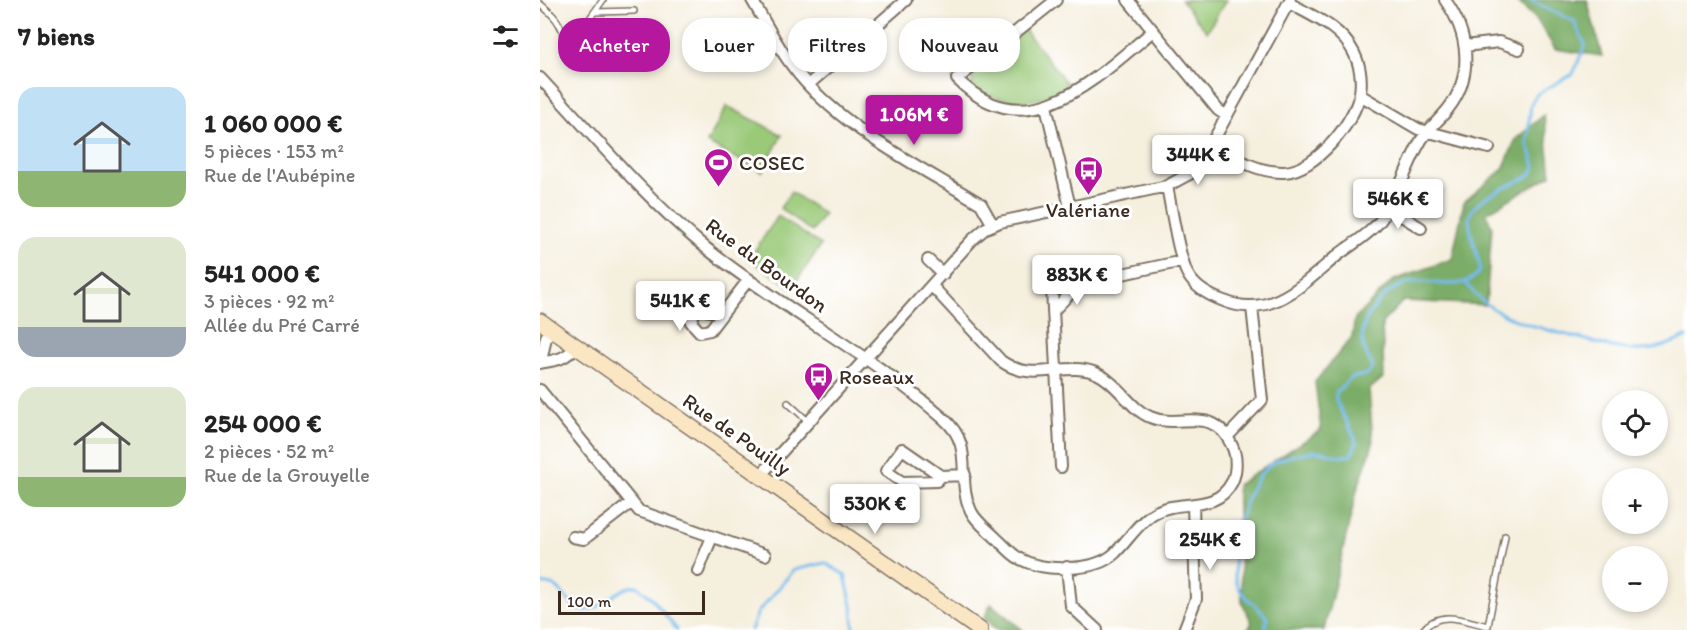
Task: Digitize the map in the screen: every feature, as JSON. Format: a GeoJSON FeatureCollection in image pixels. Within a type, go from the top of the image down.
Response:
{"type":"FeatureCollection","features":[{"type":"Feature","properties":{"kind":"main road","name":"Rue de Pouilly"},"geometry":{"type":"LineString","coordinates":[[546,326],[975,626]]}},
{"type":"Feature","properties":{"kind":"street"},"geometry":{"type":"LineString","coordinates":[[752,0],[782,50],[809,84],[854,124],[981,204],[993,225]]}},
{"type":"Feature","properties":{"kind":"street"},"geometry":{"type":"LineString","coordinates":[[809,84],[906,0]]}},
{"type":"Feature","properties":{"kind":"street"},"geometry":{"type":"LineString","coordinates":[[1056,0],[957,79],[975,95],[997,105],[1025,109],[1046,106],[1076,92],[1153,31]]}},
{"type":"Feature","properties":{"kind":"street"},"geometry":{"type":"LineString","coordinates":[[1128,0],[1218,110],[1227,116]]}},
{"type":"Feature","properties":{"kind":"street"},"geometry":{"type":"LineString","coordinates":[[1167,186],[1183,261],[1188,274],[1207,294],[1229,303],[1252,307],[1276,302],[1294,292],[1367,234],[1389,208],[1420,141],[1449,108],[1459,90],[1465,70],[1465,46],[1459,25],[1444,0]]}},
{"type":"Feature","properties":{"kind":"street"},"geometry":{"type":"LineString","coordinates":[[760,476],[972,240],[993,225],[1167,186],[1193,172],[1211,145],[1290,2],[1329,25],[1346,41],[1355,54],[1360,70],[1360,95],[1325,151],[1310,164],[1285,172],[1265,170],[1211,145]]}},
{"type":"Feature","properties":{"kind":"street"},"geometry":{"type":"LineString","coordinates":[[1465,46],[1499,42],[1519,49]]}},
{"type":"Feature","properties":{"kind":"street","name":"Rue du Bourdon"},"geometry":{"type":"LineString","coordinates":[[540,78],[672,216],[706,248],[865,359],[957,431],[963,446],[966,497],[972,513],[1016,556],[1036,565],[1066,567],[1104,561],[1156,512],[1220,497],[1232,482],[1236,456],[1227,436]]}},
{"type":"Feature","properties":{"kind":"street"},"geometry":{"type":"LineString","coordinates":[[1360,95],[1427,133],[1490,148]]}},
{"type":"Feature","properties":{"kind":"street"},"geometry":{"type":"LineString","coordinates":[[1046,106],[1070,207]]}},
{"type":"Feature","properties":{"kind":"street"},"geometry":{"type":"LineString","coordinates":[[1389,208],[1421,228]]}},
{"type":"Feature","properties":{"kind":"street"},"geometry":{"type":"LineString","coordinates":[[928,261],[943,274]]}},
{"type":"Feature","properties":{"kind":"street"},"geometry":{"type":"LineString","coordinates":[[1061,467],[1052,289],[1183,261]]}},
{"type":"Feature","properties":{"kind":"street"},"geometry":{"type":"LineString","coordinates":[[723,313],[748,279]]}},
{"type":"Feature","properties":{"kind":"street"},"geometry":{"type":"LineString","coordinates":[[932,286],[1006,364],[1030,373],[1083,370],[1099,374],[1148,417],[1207,420],[1227,436],[1262,400],[1252,307]]}},
{"type":"Feature","properties":{"kind":"street"},"geometry":{"type":"LineString","coordinates":[[546,326],[541,362],[555,362],[568,356],[575,347]]}},
{"type":"Feature","properties":{"kind":"street"},"geometry":{"type":"LineString","coordinates":[[540,390],[639,511],[765,555]]}},
{"type":"Feature","properties":{"kind":"street"},"geometry":{"type":"LineString","coordinates":[[941,476],[937,481],[904,482],[886,471],[903,449],[941,476],[965,475]]}},
{"type":"Feature","properties":{"kind":"street"},"geometry":{"type":"LineString","coordinates":[[573,537],[584,539],[632,502]]}},
{"type":"Feature","properties":{"kind":"street"},"geometry":{"type":"LineString","coordinates":[[1184,630],[1196,599],[1193,505]]}},
{"type":"Feature","properties":{"kind":"street"},"geometry":{"type":"LineString","coordinates":[[698,571],[712,537]]}},
{"type":"Feature","properties":{"kind":"street"},"geometry":{"type":"LineString","coordinates":[[1066,567],[1071,606],[1097,630]]}},
{"type":"Feature","properties":{"kind":"lane"},"geometry":{"type":"LineString","coordinates":[[540,4],[561,26],[565,40],[585,25],[603,0]]}},
{"type":"Feature","properties":{"kind":"lane"},"geometry":{"type":"LineString","coordinates":[[595,12],[634,11]]}},
{"type":"Feature","properties":{"kind":"lane"},"geometry":{"type":"LineString","coordinates":[[788,403],[809,422]]}},
{"type":"Feature","properties":{"kind":"lane"},"geometry":{"type":"LineString","coordinates":[[1423,630],[1431,621],[1446,616],[1488,626],[1505,536]]}},
{"type":"Feature","properties":{"kind":"green space"},"geometry":{"type":"Polygon","coordinates":[[[1181,0],[1226,0],[1207,32],[1181,0]]]}},
{"type":"Feature","properties":{"kind":"green space"},"geometry":{"type":"Polygon","coordinates":[[[1516,0],[1587,0],[1602,56],[1555,49],[1537,20],[1516,0]]]}},
{"type":"Feature","properties":{"kind":"green space"},"geometry":{"type":"Polygon","coordinates":[[[1024,29],[1069,86],[1045,97],[1021,101],[996,97],[972,86],[972,72],[1020,72],[1020,32],[1024,29]]]}},
{"type":"Feature","properties":{"kind":"green space"},"geometry":{"type":"Polygon","coordinates":[[[727,106],[782,135],[762,172],[707,143],[727,106]]]}},
{"type":"Feature","properties":{"kind":"green space"},"geometry":{"type":"Polygon","coordinates":[[[1544,115],[1551,175],[1486,213],[1492,227],[1486,305],[1403,301],[1382,323],[1384,377],[1369,390],[1373,444],[1357,490],[1324,630],[1247,630],[1252,623],[1242,602],[1237,485],[1321,430],[1315,382],[1352,337],[1355,318],[1392,281],[1452,259],[1464,202],[1503,169],[1516,139],[1544,115]]]}},
{"type":"Feature","properties":{"kind":"green space"},"geometry":{"type":"Polygon","coordinates":[[[791,192],[824,214],[812,232],[780,208],[791,192]]]}},
{"type":"Feature","properties":{"kind":"green space"},"geometry":{"type":"Polygon","coordinates":[[[778,216],[821,245],[792,288],[749,259],[778,216]]]}},
{"type":"Feature","properties":{"kind":"green space"},"geometry":{"type":"Polygon","coordinates":[[[991,604],[1023,630],[996,630],[984,618],[991,604]]]}},
{"type":"Feature","properties":{"kind":"waterway"},"geometry":{"type":"LineString","coordinates":[[1265,630],[1267,618],[1239,589],[1235,570],[1237,534],[1248,496],[1257,480],[1267,467],[1295,455],[1319,451],[1340,456],[1351,455],[1356,444],[1355,438],[1336,401],[1336,393],[1351,378],[1368,374],[1373,367],[1362,340],[1363,328],[1371,312],[1390,292],[1404,284],[1414,282],[1453,284],[1472,279],[1480,271],[1469,220],[1471,212],[1483,199],[1528,176],[1535,166],[1527,142],[1531,104],[1537,94],[1573,74],[1585,45],[1574,21],[1530,0]]}},
{"type":"Feature","properties":{"kind":"waterway"},"geometry":{"type":"LineString","coordinates":[[1466,283],[1487,305],[1513,319],[1604,345],[1629,350],[1645,350],[1687,337]]}},
{"type":"Feature","properties":{"kind":"waterway"},"geometry":{"type":"LineString","coordinates":[[751,630],[758,612],[794,570],[825,563],[845,575],[852,606],[854,630]]}},
{"type":"Feature","properties":{"kind":"waterway"},"geometry":{"type":"LineString","coordinates":[[540,583],[554,586],[574,606],[582,610],[596,607],[623,590],[637,586],[652,598],[677,630]]}},
{"type":"Feature","properties":{"kind":"place","name":"COSEC"},"geometry":{"type":"Point","coordinates":[718,188]}},
{"type":"Feature","properties":{"kind":"place","name":"Valériane"},"geometry":{"type":"Point","coordinates":[1088,196]}},
{"type":"Feature","properties":{"kind":"place","name":"Roseaux"},"geometry":{"type":"Point","coordinates":[818,402]}}]}
